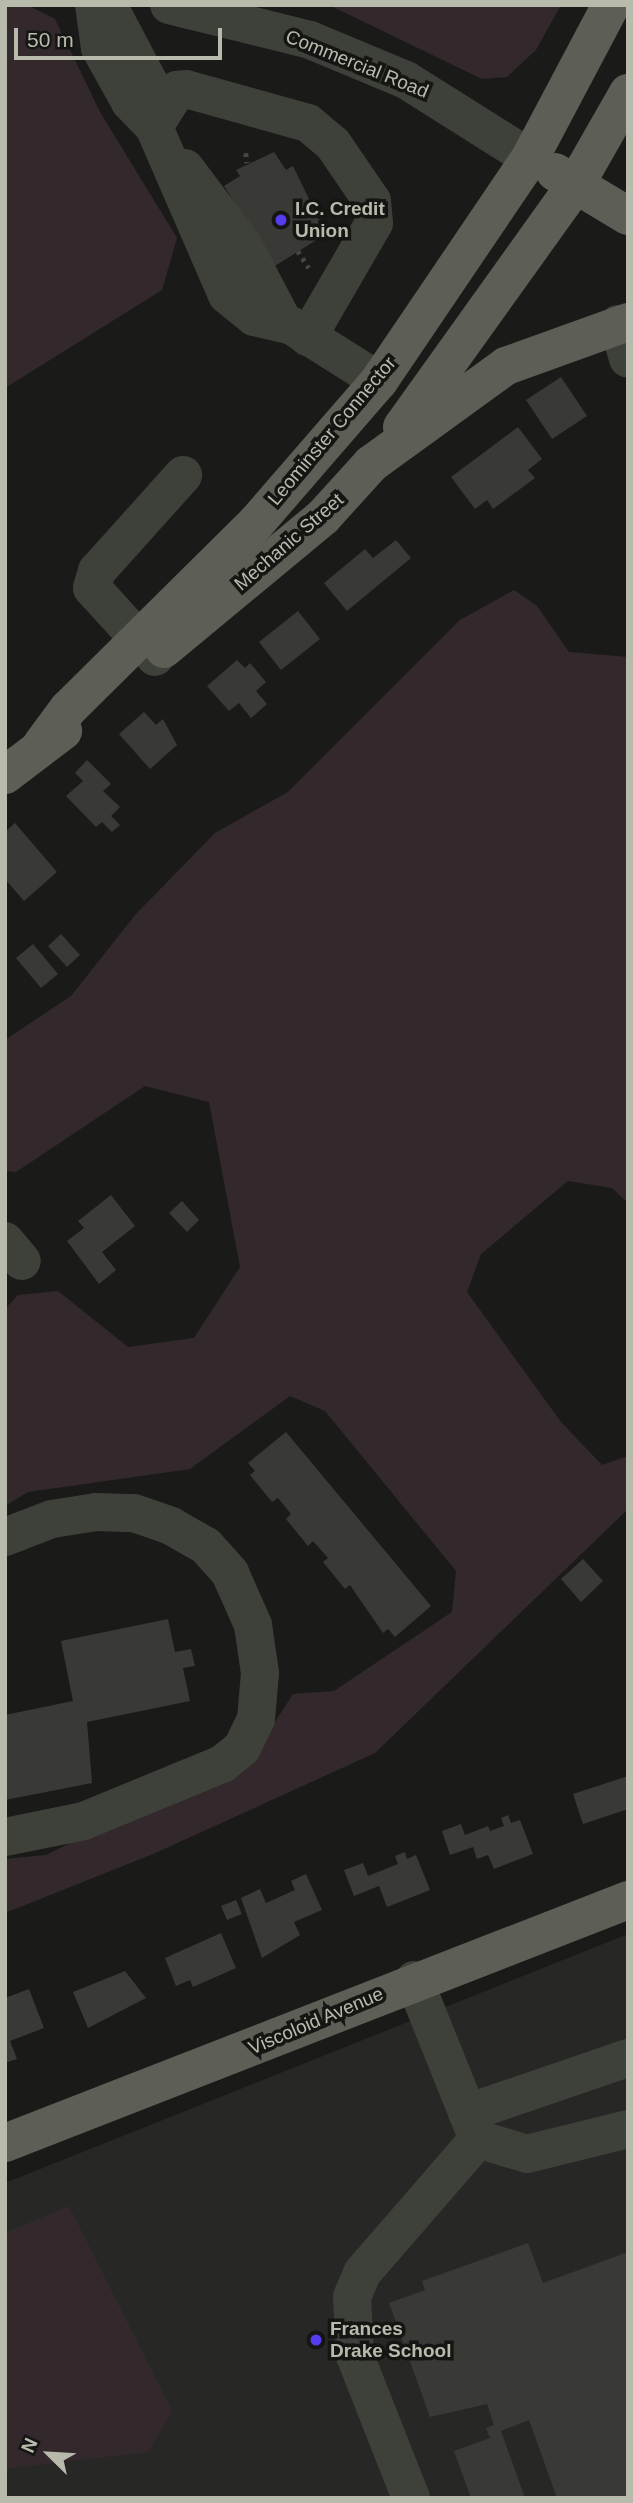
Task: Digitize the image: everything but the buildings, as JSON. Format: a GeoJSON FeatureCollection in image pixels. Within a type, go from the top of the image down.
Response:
{"type":"FeatureCollection","features":[{"type":"Feature","properties":{"kind":"main road","name":"Leominster Connector"},"geometry":{"type":"LineString","coordinates":[[5,775],[42,744],[68,709],[147,649],[379,381],[530,158],[611,5]]}},
{"type":"Feature","properties":{"kind":"main road"},"geometry":{"type":"LineString","coordinates":[[371,464],[431,392],[576,184],[628,93]]}},
{"type":"Feature","properties":{"kind":"main road"},"geometry":{"type":"LineString","coordinates":[[530,158],[628,216]]}},
{"type":"Feature","properties":{"kind":"main road","name":"Mechanic Street"},"geometry":{"type":"LineString","coordinates":[[147,649],[323,517],[371,464],[506,366],[625,335]]}},
{"type":"Feature","properties":{"kind":"main road","name":"Viscoloid Avenue"},"geometry":{"type":"LineString","coordinates":[[5,2143],[414,1980],[628,1900]]}},
{"type":"Feature","properties":{"kind":"street"},"geometry":{"type":"LineString","coordinates":[[94,5],[110,70],[153,127],[227,295],[254,317],[296,330],[379,381]]}},
{"type":"Feature","properties":{"kind":"street"},"geometry":{"type":"LineString","coordinates":[[108,5],[153,90],[153,127]]}},
{"type":"Feature","properties":{"kind":"street","name":"Commercial Road"},"geometry":{"type":"LineString","coordinates":[[169,5],[239,13],[406,80],[530,158]]}},
{"type":"Feature","properties":{"kind":"street"},"geometry":{"type":"LineString","coordinates":[[153,127],[169,99],[187,89],[308,123],[333,144],[372,201],[374,223],[296,330]]}},
{"type":"Feature","properties":{"kind":"street"},"geometry":{"type":"LineString","coordinates":[[147,649],[96,595],[94,578],[183,475]]}},
{"type":"Feature","properties":{"kind":"street"},"geometry":{"type":"LineString","coordinates":[[5,1537],[52,1519],[96,1513],[134,1513],[171,1526],[206,1546],[230,1573],[253,1625],[260,1673],[256,1719],[242,1748],[222,1764],[84,1821],[5,1837]]}},
{"type":"Feature","properties":{"kind":"street"},"geometry":{"type":"LineString","coordinates":[[414,1980],[473,2126],[527,2154],[628,2129]]}},
{"type":"Feature","properties":{"kind":"street"},"geometry":{"type":"LineString","coordinates":[[411,2498],[355,2356],[352,2297],[362,2273],[473,2126],[628,2058]]}},
{"type":"Feature","properties":{"kind":"path"},"geometry":{"type":"LineString","coordinates":[[246,153],[247,163]]}},
{"type":"Feature","properties":{"kind":"path"},"geometry":{"type":"LineString","coordinates":[[298,251],[309,268]]}},
{"type":"Feature","properties":{"kind":"shaded area"},"geometry":{"type":"Polygon","coordinates":[[[5,5],[27,5],[55,19],[100,112],[177,238],[162,290],[5,388],[5,5]]]}},
{"type":"Feature","properties":{"kind":"shaded area"},"geometry":{"type":"Polygon","coordinates":[[[329,5],[561,5],[536,50],[507,77],[482,79],[329,5]]]}},
{"type":"Feature","properties":{"kind":"shaded area"},"geometry":{"type":"Polygon","coordinates":[[[514,590],[537,606],[569,652],[628,657],[628,1203],[612,1188],[568,1181],[481,1254],[467,1292],[561,1422],[602,1465],[628,1456],[628,1509],[375,1753],[153,1854],[5,1913],[5,1859],[46,1855],[237,1761],[259,1747],[293,1694],[334,1691],[452,1612],[456,1571],[325,1411],[290,1396],[190,1469],[28,1492],[5,1506],[5,1309],[18,1295],[58,1291],[128,1347],[194,1338],[240,1267],[209,1102],[145,1086],[16,1172],[5,1171],[5,1040],[71,996],[136,914],[215,833],[288,792],[460,620],[514,590]]]}},
{"type":"Feature","properties":{"kind":"shaded area","name":"Frances Drake School"},"geometry":{"type":"Polygon","coordinates":[[[628,1934],[628,2498],[5,2498],[5,2183],[628,1934]]]}},
{"type":"Feature","properties":{"kind":"shaded area"},"geometry":{"type":"Polygon","coordinates":[[[69,2206],[172,2411],[148,2452],[5,2469],[5,2233],[69,2206]]]}},
{"type":"Feature","properties":{"kind":"place","name":"I.C. Credit Union"},"geometry":{"type":"Point","coordinates":[281,220]}},
{"type":"Feature","properties":{"kind":"place","name":"Frances Drake School"},"geometry":{"type":"Point","coordinates":[316,2340]}}]}
